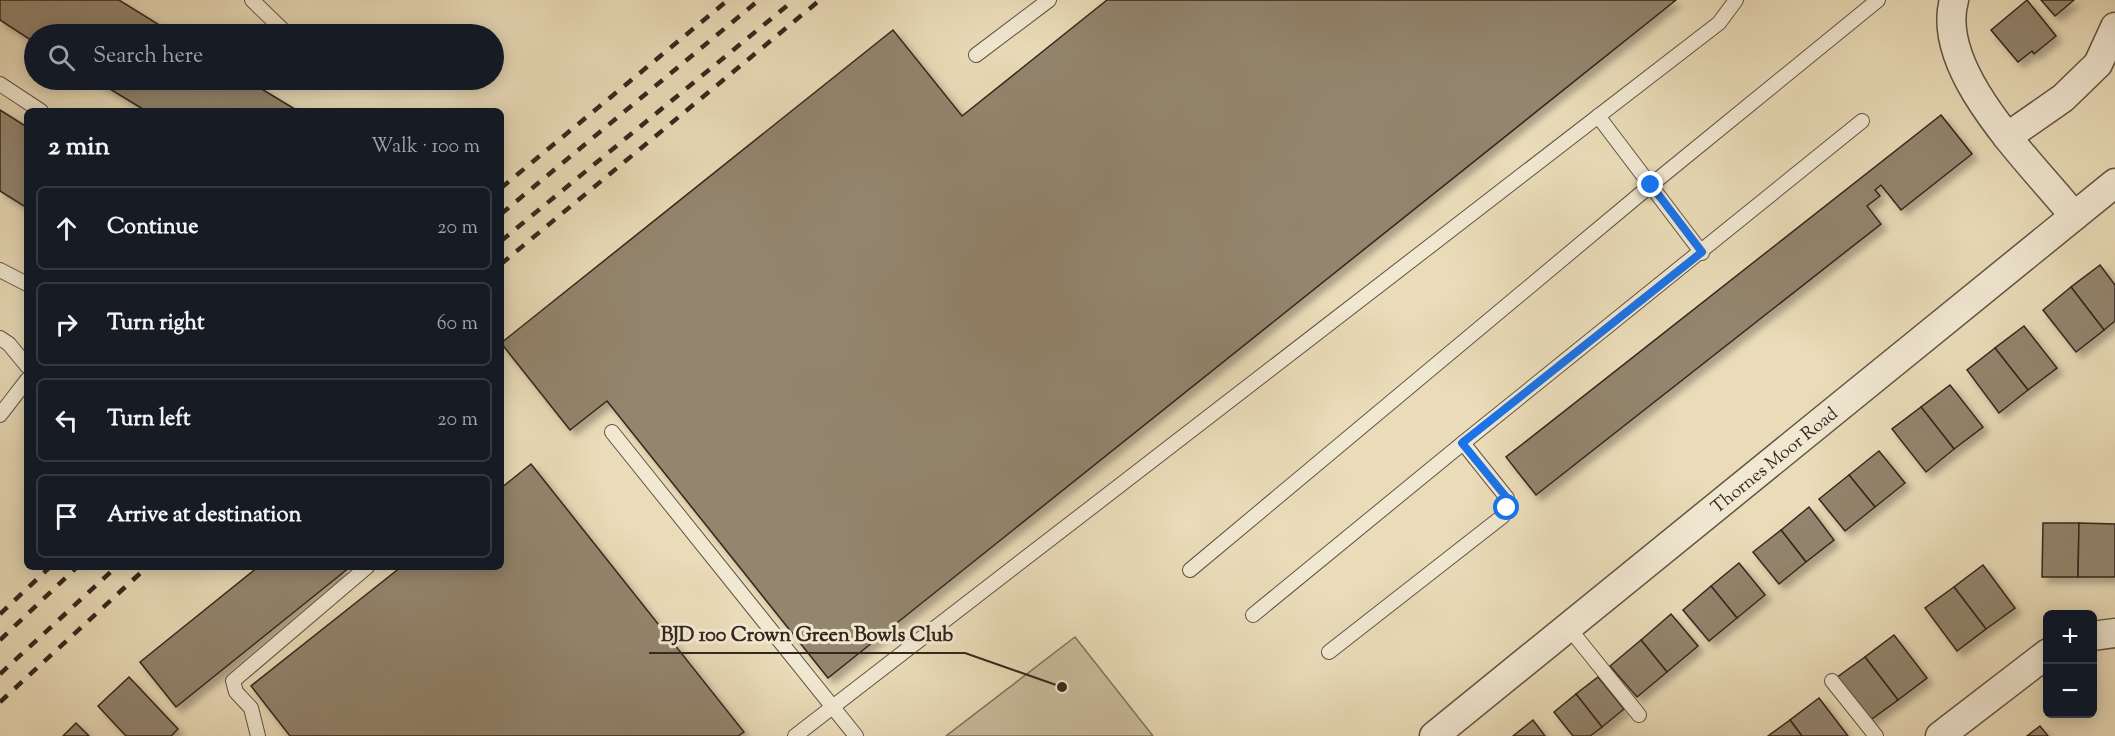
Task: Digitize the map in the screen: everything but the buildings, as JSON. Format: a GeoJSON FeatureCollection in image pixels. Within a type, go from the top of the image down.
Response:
{"type":"FeatureCollection","features":[{"type":"Feature","properties":{"kind":"street"},"geometry":{"type":"LineString","coordinates":[[1954,0],[1951,11],[1956,52],[1975,93],[2007,137],[2074,216]]}},
{"type":"Feature","properties":{"kind":"street"},"geometry":{"type":"LineString","coordinates":[[2007,137],[2063,98],[2098,64],[2115,27]]}},
{"type":"Feature","properties":{"kind":"street","name":"Thornes Moor Road"},"geometry":{"type":"LineString","coordinates":[[1434,736],[2115,183]]}},
{"type":"Feature","properties":{"kind":"street"},"geometry":{"type":"LineString","coordinates":[[2097,635],[2115,633]]}},
{"type":"Feature","properties":{"kind":"street"},"geometry":{"type":"LineString","coordinates":[[1940,736],[2043,657]]}},
{"type":"Feature","properties":{"kind":"lane"},"geometry":{"type":"LineString","coordinates":[[252,0],[277,24]]}},
{"type":"Feature","properties":{"kind":"lane"},"geometry":{"type":"LineString","coordinates":[[976,55],[1049,0]]}},
{"type":"Feature","properties":{"kind":"lane"},"geometry":{"type":"LineString","coordinates":[[795,736],[1719,22],[1736,0]]}},
{"type":"Feature","properties":{"kind":"lane"},"geometry":{"type":"LineString","coordinates":[[1190,570],[1651,185],[1878,0]]}},
{"type":"Feature","properties":{"kind":"lane"},"geometry":{"type":"LineString","coordinates":[[0,84],[36,108]]}},
{"type":"Feature","properties":{"kind":"lane"},"geometry":{"type":"LineString","coordinates":[[1598,116],[1702,252]]}},
{"type":"Feature","properties":{"kind":"lane"},"geometry":{"type":"LineString","coordinates":[[1253,615],[1462,443],[1862,122]]}},
{"type":"Feature","properties":{"kind":"lane"},"geometry":{"type":"LineString","coordinates":[[0,270],[24,282]]}},
{"type":"Feature","properties":{"kind":"lane"},"geometry":{"type":"LineString","coordinates":[[0,338],[9,344],[24,362]]}},
{"type":"Feature","properties":{"kind":"lane"},"geometry":{"type":"LineString","coordinates":[[0,415],[24,384]]}},
{"type":"Feature","properties":{"kind":"lane"},"geometry":{"type":"LineString","coordinates":[[612,432],[856,736]]}},
{"type":"Feature","properties":{"kind":"lane"},"geometry":{"type":"LineString","coordinates":[[1329,652],[1503,516],[1507,508],[1507,498],[1462,443]]}},
{"type":"Feature","properties":{"kind":"lane"},"geometry":{"type":"LineString","coordinates":[[258,736],[251,708],[236,692],[233,681],[364,570]]}},
{"type":"Feature","properties":{"kind":"lane"},"geometry":{"type":"LineString","coordinates":[[1568,627],[1640,715]]}},
{"type":"Feature","properties":{"kind":"lane"},"geometry":{"type":"LineString","coordinates":[[1832,681],[1876,736]]}},
{"type":"Feature","properties":{"kind":"shaded area"},"geometry":{"type":"Polygon","coordinates":[[[1075,637],[1153,736],[946,736],[1075,637]]]}},
{"type":"Feature","properties":{"kind":"railway"},"geometry":{"type":"LineString","coordinates":[[504,186],[728,0]]}},
{"type":"Feature","properties":{"kind":"railway"},"geometry":{"type":"LineString","coordinates":[[504,212],[759,0]]}},
{"type":"Feature","properties":{"kind":"railway"},"geometry":{"type":"LineString","coordinates":[[504,239],[794,0]]}},
{"type":"Feature","properties":{"kind":"railway"},"geometry":{"type":"LineString","coordinates":[[504,262],[820,0]]}},
{"type":"Feature","properties":{"kind":"railway"},"geometry":{"type":"LineString","coordinates":[[0,614],[47,570]]}},
{"type":"Feature","properties":{"kind":"railway"},"geometry":{"type":"LineString","coordinates":[[0,640],[74,570]]}},
{"type":"Feature","properties":{"kind":"railway"},"geometry":{"type":"LineString","coordinates":[[0,674],[113,570]]}},
{"type":"Feature","properties":{"kind":"railway"},"geometry":{"type":"LineString","coordinates":[[0,702],[144,570]]}},
{"type":"Feature","properties":{"kind":"place","name":"BJD 100 Crown Green Bowls Club"},"geometry":{"type":"Point","coordinates":[1062,687]}},
{"type":"Feature","properties":{"kind":"route"},"geometry":{"type":"LineString","coordinates":[[1507,508],[1507,498],[1462,443],[1702,252],[1651,185]]}}]}
